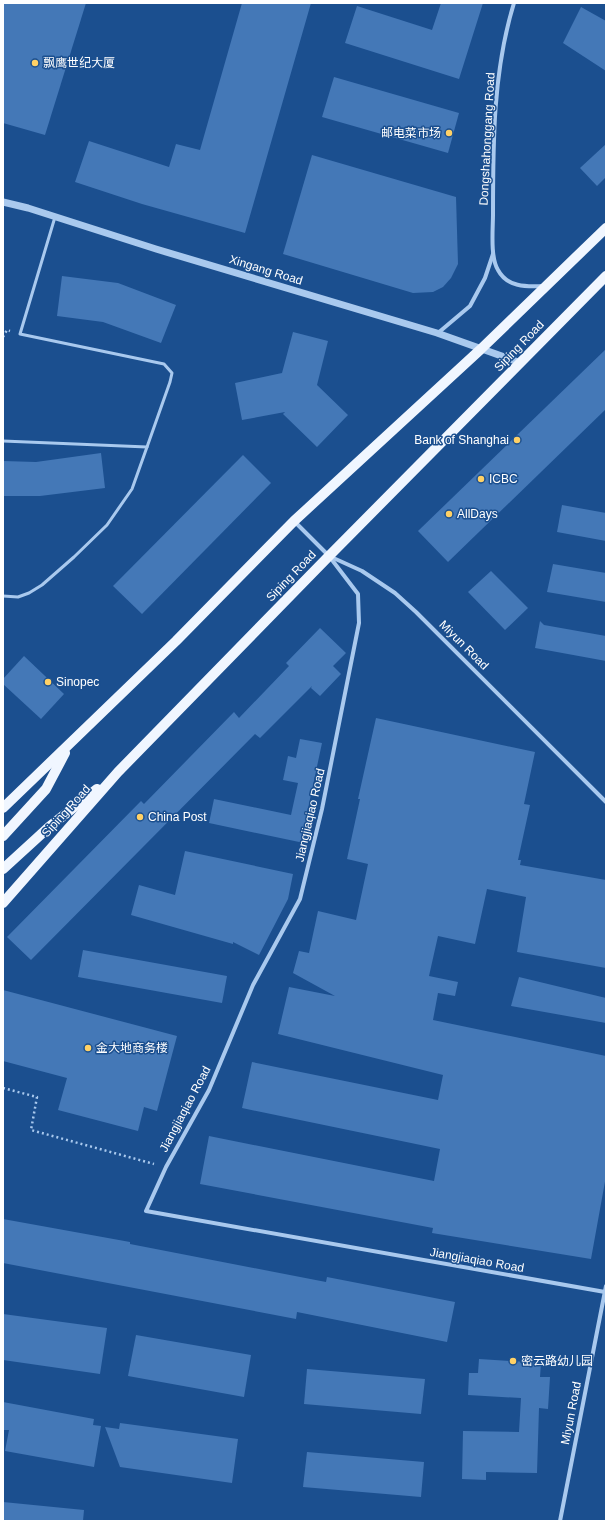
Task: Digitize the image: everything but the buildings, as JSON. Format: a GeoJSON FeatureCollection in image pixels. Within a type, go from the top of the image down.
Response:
{"type":"FeatureCollection","features":[{"type":"Feature","properties":{"kind":"main road","name":"Siping Road"},"geometry":{"type":"LineString","coordinates":[[3,808],[176,641],[294,521],[481,348],[606,228]]}},
{"type":"Feature","properties":{"kind":"main road","name":"Siping Road"},"geometry":{"type":"LineString","coordinates":[[3,903],[118,772],[606,276]]}},
{"type":"Feature","properties":{"kind":"main road"},"geometry":{"type":"LineString","coordinates":[[3,836],[46,789],[69,744]]}},
{"type":"Feature","properties":{"kind":"main road"},"geometry":{"type":"LineString","coordinates":[[3,869],[49,827],[118,772]]}},
{"type":"Feature","properties":{"kind":"street","name":"Dongshahonggang Road"},"geometry":{"type":"LineString","coordinates":[[514,3],[503,53],[497,97],[493,163],[493,253],[497,269],[504,279],[515,285],[545,286]]}},
{"type":"Feature","properties":{"kind":"street","name":"Xingang Road"},"geometry":{"type":"LineString","coordinates":[[3,202],[28,208],[437,333],[521,363]]}},
{"type":"Feature","properties":{"kind":"street","name":"Dongshahonggang Road"},"geometry":{"type":"LineString","coordinates":[[437,333],[470,306],[485,278],[493,253]]}},
{"type":"Feature","properties":{"kind":"street","name":"Miyun Road"},"geometry":{"type":"LineString","coordinates":[[294,521],[329,556],[362,571],[401,597],[606,802]]}},
{"type":"Feature","properties":{"kind":"street","name":"Jiangjiaqiao Road"},"geometry":{"type":"LineString","coordinates":[[329,556],[358,594],[359,623],[322,809],[300,899],[253,985],[209,1090],[166,1167],[146,1211],[604,1292]]}},
{"type":"Feature","properties":{"kind":"street","name":"Miyun Road"},"geometry":{"type":"LineString","coordinates":[[560,1521],[606,1286]]}},
{"type":"Feature","properties":{"kind":"lane"},"geometry":{"type":"LineString","coordinates":[[3,596],[18,597],[29,593],[42,585],[107,525],[132,489],[170,382],[172,372],[164,364],[20,334],[55,217]]}},
{"type":"Feature","properties":{"kind":"lane"},"geometry":{"type":"LineString","coordinates":[[3,441],[147,448]]}},
{"type":"Feature","properties":{"kind":"path"},"geometry":{"type":"LineString","coordinates":[[3,1088],[37,1097],[31,1130],[166,1167]]}},
{"type":"Feature","properties":{"kind":"place","name":"飘鹰世纪大厦"},"geometry":{"type":"Point","coordinates":[35,63]}},
{"type":"Feature","properties":{"kind":"place","name":"邮电菜市场"},"geometry":{"type":"Point","coordinates":[449,133]}},
{"type":"Feature","properties":{"kind":"place","name":"Bank of Shanghai"},"geometry":{"type":"Point","coordinates":[517,440]}},
{"type":"Feature","properties":{"kind":"place","name":"ICBC"},"geometry":{"type":"Point","coordinates":[481,479]}},
{"type":"Feature","properties":{"kind":"place","name":"AllDays"},"geometry":{"type":"Point","coordinates":[449,514]}},
{"type":"Feature","properties":{"kind":"place","name":"Sinopec"},"geometry":{"type":"Point","coordinates":[48,682]}},
{"type":"Feature","properties":{"kind":"place","name":"China Post"},"geometry":{"type":"Point","coordinates":[140,817]}},
{"type":"Feature","properties":{"kind":"place","name":"金大地商务楼"},"geometry":{"type":"Point","coordinates":[88,1048]}},
{"type":"Feature","properties":{"kind":"place","name":"密云路幼儿园"},"geometry":{"type":"Point","coordinates":[513,1361]}}]}
